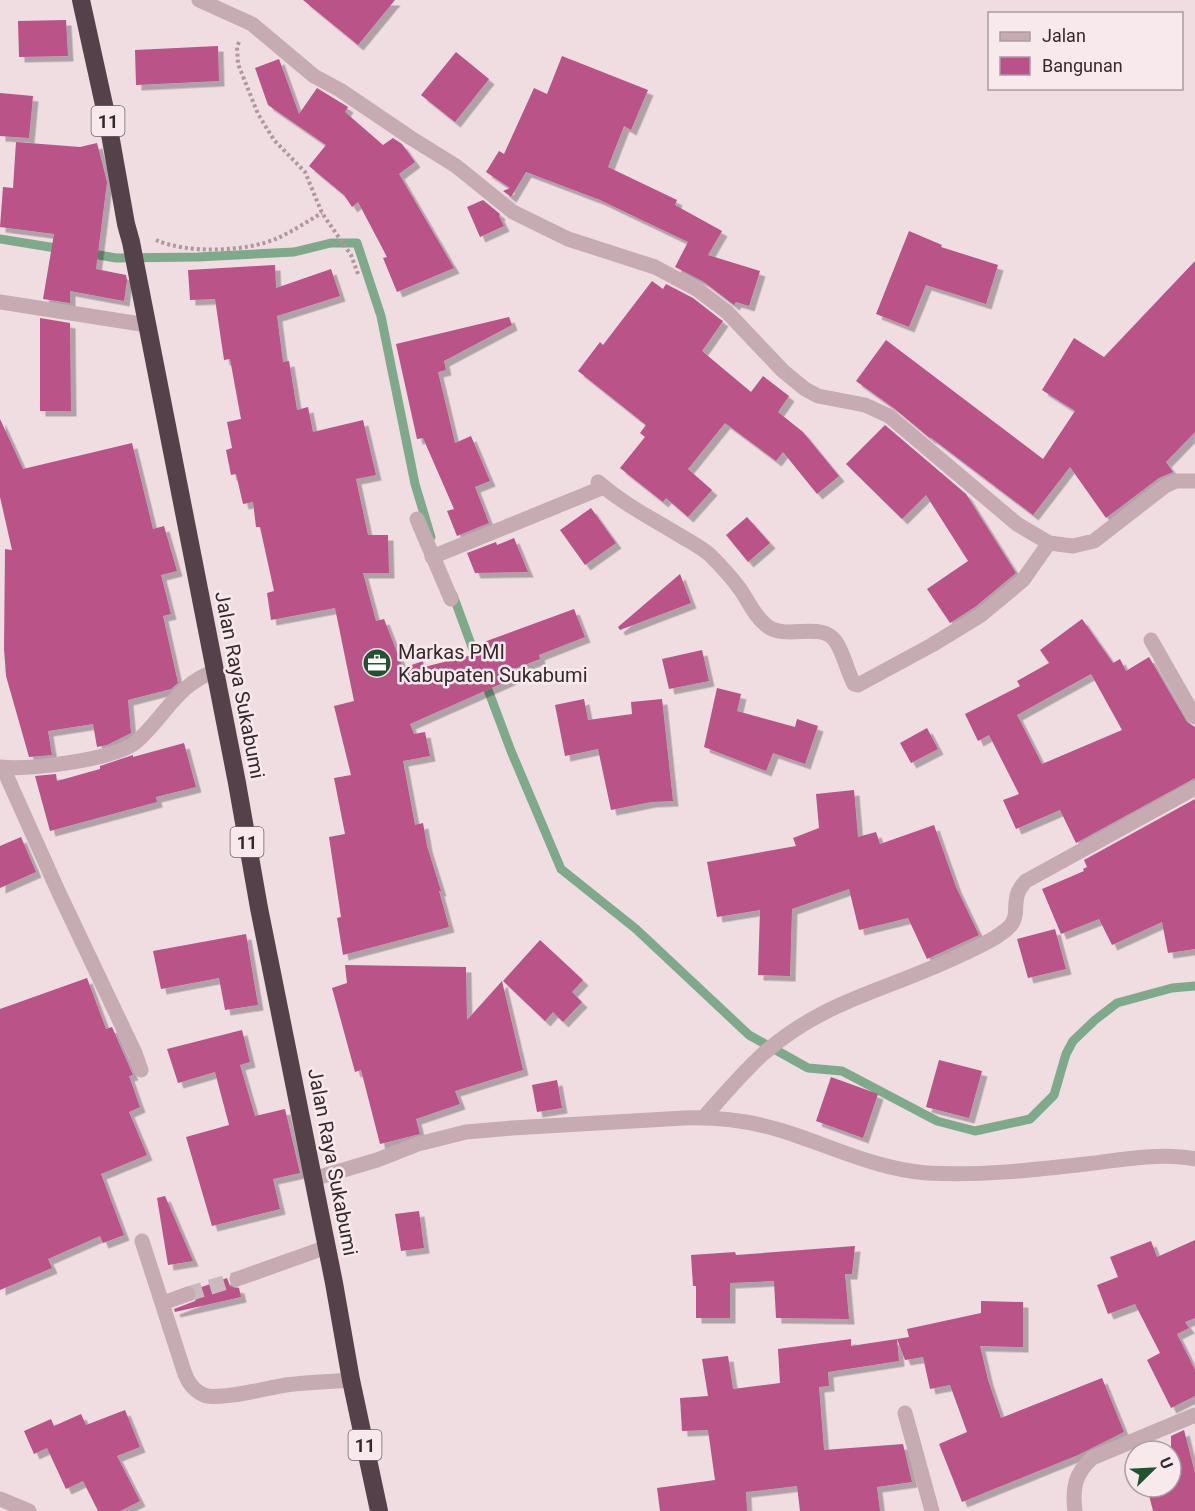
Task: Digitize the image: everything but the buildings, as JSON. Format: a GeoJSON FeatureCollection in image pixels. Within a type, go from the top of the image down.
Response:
{"type":"FeatureCollection","features":[{"type":"Feature","properties":{"kind":"highway","name":"Jalan Raya Sukabumi"},"geometry":{"type":"LineString","coordinates":[[81,0],[108,123],[351,1380]]}},
{"type":"Feature","properties":{"kind":"highway","name":"11"},"geometry":{"type":"LineString","coordinates":[[351,1380],[379,1511]]}},
{"type":"Feature","properties":{"kind":"street"},"geometry":{"type":"LineString","coordinates":[[199,0],[252,24],[314,76],[340,90],[456,166],[513,212],[568,238],[655,267],[698,290],[728,312],[783,371],[805,389],[824,398],[865,405],[889,416],[1017,524],[1049,543],[1073,546],[1094,541],[1165,486],[1176,481],[1195,481]]}},
{"type":"Feature","properties":{"kind":"street"},"geometry":{"type":"LineString","coordinates":[[0,302],[147,325]]}},
{"type":"Feature","properties":{"kind":"street"},"geometry":{"type":"LineString","coordinates":[[432,557],[601,485],[616,497],[709,554],[740,589],[764,624],[773,630],[789,633],[824,632],[831,636],[837,643],[854,684],[858,685],[932,645],[981,615],[1023,580],[1049,543]]}},
{"type":"Feature","properties":{"kind":"street"},"geometry":{"type":"LineString","coordinates":[[417,519],[451,599]]}},
{"type":"Feature","properties":{"kind":"street"},"geometry":{"type":"LineString","coordinates":[[1151,640],[1195,717]]}},
{"type":"Feature","properties":{"kind":"street"},"geometry":{"type":"LineString","coordinates":[[141,1070],[1,767],[44,767],[111,753],[128,747],[137,741],[167,705],[193,682],[214,672]]}},
{"type":"Feature","properties":{"kind":"street"},"geometry":{"type":"LineString","coordinates":[[704,1117],[762,1054],[786,1036],[847,1002],[942,964],[984,944],[1009,928],[1014,921],[1015,898],[1018,890],[1026,881],[1195,788]]}},
{"type":"Feature","properties":{"kind":"street"},"geometry":{"type":"LineString","coordinates":[[313,1179],[377,1160],[418,1144],[466,1132],[704,1117],[761,1125],[856,1158],[902,1170],[926,1173],[979,1173],[1052,1168],[1128,1159],[1195,1159]]}},
{"type":"Feature","properties":{"kind":"street"},"geometry":{"type":"LineString","coordinates":[[142,1241],[188,1382],[205,1396],[351,1380]]}},
{"type":"Feature","properties":{"kind":"street"},"geometry":{"type":"LineString","coordinates":[[237,1279],[327,1247]]}},
{"type":"Feature","properties":{"kind":"street"},"geometry":{"type":"LineString","coordinates":[[163,1304],[188,1294]]}},
{"type":"Feature","properties":{"kind":"street"},"geometry":{"type":"LineString","coordinates":[[905,1413],[932,1511]]}},
{"type":"Feature","properties":{"kind":"street"},"geometry":{"type":"LineString","coordinates":[[1075,1511],[1073,1487],[1076,1477],[1092,1458],[1195,1415]]}},
{"type":"Feature","properties":{"kind":"street"},"geometry":{"type":"LineString","coordinates":[[0,1499],[28,1511]]}},
{"type":"Feature","properties":{"kind":"path"},"geometry":{"type":"LineString","coordinates":[[252,24],[237,47],[238,64],[258,114],[274,140],[305,172],[322,213],[351,255],[358,274]]}},
{"type":"Feature","properties":{"kind":"path"},"geometry":{"type":"LineString","coordinates":[[129,233],[167,245],[233,249],[277,239],[322,213]]}},
{"type":"Feature","properties":{"kind":"waterway"},"geometry":{"type":"LineString","coordinates":[[0,239],[62,249]]}},
{"type":"Feature","properties":{"kind":"waterway"},"geometry":{"type":"LineString","coordinates":[[87,253],[116,258],[198,257],[294,252],[331,243],[357,243],[381,316],[415,484],[431,537]]}},
{"type":"Feature","properties":{"kind":"waterway"},"geometry":{"type":"LineString","coordinates":[[453,595],[479,666]]}},
{"type":"Feature","properties":{"kind":"waterway"},"geometry":{"type":"LineString","coordinates":[[484,679],[511,751],[561,869],[636,929],[749,1035],[808,1068],[842,1071],[937,1121],[975,1131],[1030,1119],[1054,1095],[1066,1054],[1073,1041],[1117,1003],[1172,988],[1195,986]]}},
{"type":"Feature","properties":{"kind":"tunnel"},"geometry":{"type":"LineString","coordinates":[[188,1294],[237,1279]]}},
{"type":"Feature","properties":{"kind":"place","name":"Markas PMI Kabupaten Sukabumi"},"geometry":{"type":"Point","coordinates":[377,663]}}]}
